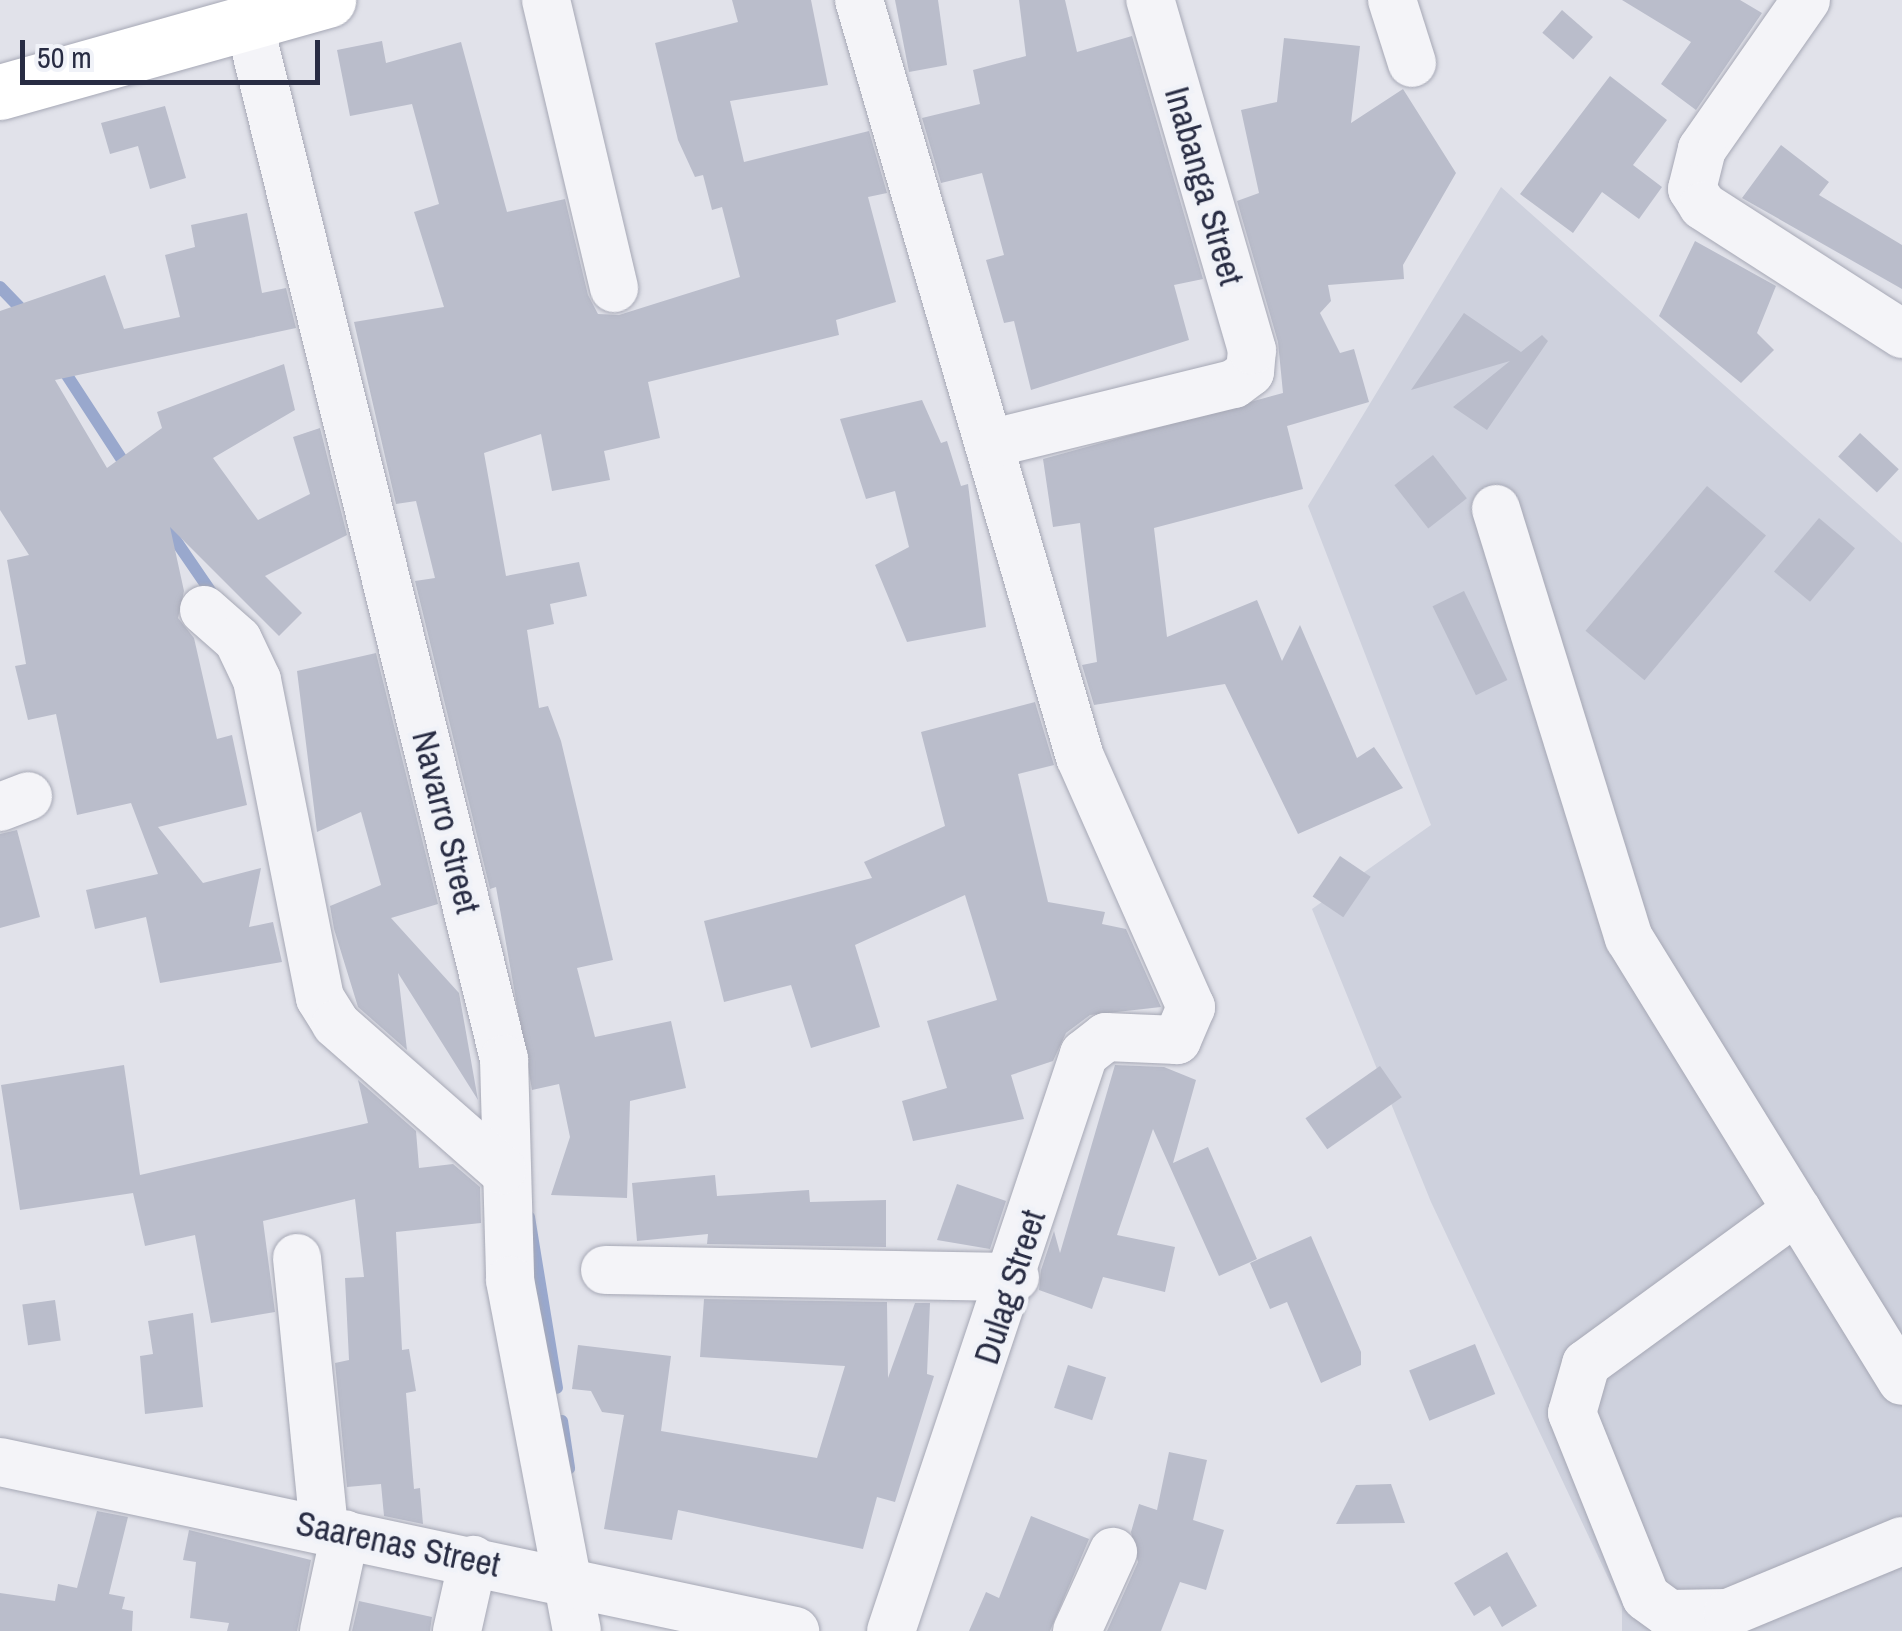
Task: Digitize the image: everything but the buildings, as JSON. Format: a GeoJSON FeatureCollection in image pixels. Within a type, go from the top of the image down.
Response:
{"type":"FeatureCollection","features":[{"type":"Feature","properties":{"kind":"main road"},"geometry":{"type":"LineString","coordinates":[[0,92],[328,0]]}},
{"type":"Feature","properties":{"kind":"street"},"geometry":{"type":"LineString","coordinates":[[546,0],[614,288]]}},
{"type":"Feature","properties":{"kind":"street"},"geometry":{"type":"LineString","coordinates":[[859,0],[989,444]]}},
{"type":"Feature","properties":{"kind":"street","name":"Inabanga Street"},"geometry":{"type":"LineString","coordinates":[[989,444],[1234,384],[1250,372],[1252,350],[1150,0]]}},
{"type":"Feature","properties":{"kind":"street"},"geometry":{"type":"LineString","coordinates":[[1392,0],[1412,63]]}},
{"type":"Feature","properties":{"kind":"street"},"geometry":{"type":"LineString","coordinates":[[1806,0],[1702,148],[1692,189],[1703,206],[1902,334]]}},
{"type":"Feature","properties":{"kind":"street","name":"Navarro Street"},"geometry":{"type":"LineString","coordinates":[[249,23],[504,1059],[502,1170],[510,1280],[577,1631]]}},
{"type":"Feature","properties":{"kind":"street","name":"Dulag Street"},"geometry":{"type":"LineString","coordinates":[[891,1631],[1015,1278],[1084,1054],[1106,1037],[1177,1040],[1188,1025],[1186,983],[1094,799],[989,444]]}},
{"type":"Feature","properties":{"kind":"street"},"geometry":{"type":"LineString","coordinates":[[1496,509],[1629,938],[1902,1381]]}},
{"type":"Feature","properties":{"kind":"street"},"geometry":{"type":"LineString","coordinates":[[204,610],[238,640],[257,680],[320,998],[336,1024],[502,1170]]}},
{"type":"Feature","properties":{"kind":"street"},"geometry":{"type":"LineString","coordinates":[[1797,1210],[1586,1364],[1572,1413],[1646,1597],[1669,1614],[1728,1613],[1902,1541]]}},
{"type":"Feature","properties":{"kind":"street"},"geometry":{"type":"LineString","coordinates":[[297,1258],[334,1531],[324,1631]]}},
{"type":"Feature","properties":{"kind":"street"},"geometry":{"type":"LineString","coordinates":[[605,1270],[1015,1278]]}},
{"type":"Feature","properties":{"kind":"street","name":"Saarenas Street"},"geometry":{"type":"LineString","coordinates":[[0,1462],[796,1631]]}},
{"type":"Feature","properties":{"kind":"street"},"geometry":{"type":"LineString","coordinates":[[1078,1631],[1113,1552]]}},
{"type":"Feature","properties":{"kind":"street"},"geometry":{"type":"LineString","coordinates":[[458,1631],[473,1560]]}},
{"type":"Feature","properties":{"kind":"shaded area"},"geometry":{"type":"Polygon","coordinates":[[[1501,187],[1902,543],[1902,1631],[1622,1631],[1622,1607],[1431,1202],[1312,909],[1431,825],[1308,506],[1501,187]]]}},
{"type":"Feature","properties":{"kind":"waterway"},"geometry":{"type":"LineString","coordinates":[[0,287],[29,317]]}},
{"type":"Feature","properties":{"kind":"waterway"},"geometry":{"type":"LineString","coordinates":[[59,363],[130,472]]}},
{"type":"Feature","properties":{"kind":"waterway"},"geometry":{"type":"LineString","coordinates":[[163,522],[217,601]]}},
{"type":"Feature","properties":{"kind":"waterway"},"geometry":{"type":"LineString","coordinates":[[529,1217],[557,1388]]}},
{"type":"Feature","properties":{"kind":"waterway"},"geometry":{"type":"LineString","coordinates":[[562,1421],[569,1468]]}}]}
